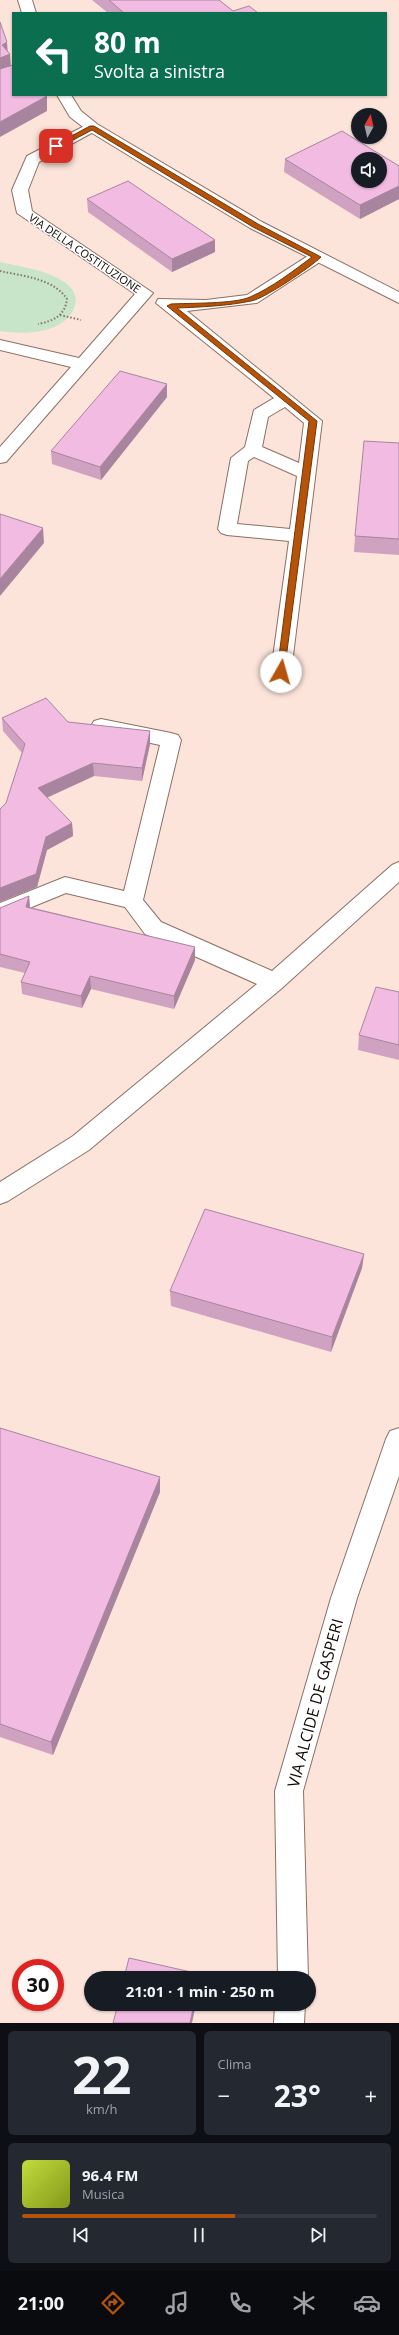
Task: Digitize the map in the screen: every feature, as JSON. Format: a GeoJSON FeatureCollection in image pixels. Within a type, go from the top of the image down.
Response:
{"type":"FeatureCollection","features":[{"type":"Feature","properties":{"kind":"street"},"geometry":{"type":"LineString","coordinates":[[25,0],[29,12]]}},
{"type":"Feature","properties":{"kind":"street"},"geometry":{"type":"LineString","coordinates":[[65,96],[75,114],[92,127],[256,225],[399,298]]}},
{"type":"Feature","properties":{"kind":"street","name":"VIA DELLA COSTITUZIONE"},"geometry":{"type":"LineString","coordinates":[[0,458],[145,293],[25,213],[20,190],[32,159],[92,127]]}},
{"type":"Feature","properties":{"kind":"street"},"geometry":{"type":"LineString","coordinates":[[171,306],[206,305],[251,299],[280,282],[317,257]]}},
{"type":"Feature","properties":{"kind":"street"},"geometry":{"type":"LineString","coordinates":[[145,293],[171,306],[284,400],[313,421],[281,672]]}},
{"type":"Feature","properties":{"kind":"street"},"geometry":{"type":"LineString","coordinates":[[0,345],[82,364]]}},
{"type":"Feature","properties":{"kind":"street"},"geometry":{"type":"LineString","coordinates":[[284,400],[260,414],[253,450],[240,458],[227,528],[298,536]]}},
{"type":"Feature","properties":{"kind":"street"},"geometry":{"type":"LineString","coordinates":[[253,450],[306,473]]}},
{"type":"Feature","properties":{"kind":"street"},"geometry":{"type":"LineString","coordinates":[[101,726],[171,740],[132,901]]}},
{"type":"Feature","properties":{"kind":"street"},"geometry":{"type":"LineString","coordinates":[[0,1194],[82,1143],[274,982],[399,870]]}},
{"type":"Feature","properties":{"kind":"street"},"geometry":{"type":"LineString","coordinates":[[0,912],[65,885],[132,901],[153,928],[210,952],[274,982]]}},
{"type":"Feature","properties":{"kind":"street","name":"VIA ALCIDE DE GASPERI"},"geometry":{"type":"LineString","coordinates":[[293,1971],[289,1791],[344,1598],[399,1439]]}},
{"type":"Feature","properties":{"kind":"street"},"geometry":{"type":"LineString","coordinates":[[289,2023],[290,2011]]}},
{"type":"Feature","properties":{"kind":"path"},"geometry":{"type":"LineString","coordinates":[[0,271],[55,286],[63,292],[67,299],[66,307],[61,314],[51,320],[32,324]]}},
{"type":"Feature","properties":{"kind":"green space"},"geometry":{"type":"Polygon","coordinates":[[[0,262],[43,272],[60,279],[67,284],[73,291],[76,299],[70,315],[63,322],[44,330],[21,333],[0,331],[0,262]]]}},
{"type":"Feature","properties":{"kind":"building"},"geometry":{"type":"Polygon","coordinates":[[[109,0],[219,0],[233,11],[249,6],[257,12],[123,12],[109,0]]]}},
{"type":"Feature","properties":{"kind":"building"},"geometry":{"type":"Polygon","coordinates":[[[0,22],[7,42],[2,45],[10,54],[0,58],[0,22]]]}},
{"type":"Feature","properties":{"kind":"building"},"geometry":{"type":"Polygon","coordinates":[[[12,65],[12,96],[47,96],[0,122],[0,69],[12,65]]]}},
{"type":"Feature","properties":{"kind":"building"},"geometry":{"type":"Polygon","coordinates":[[[342,131],[351,137],[351,144],[363,144],[376,152],[351,152],[351,188],[387,188],[387,159],[399,166],[399,186],[360,205],[285,159],[342,131]]]}},
{"type":"Feature","properties":{"kind":"building"},"geometry":{"type":"Polygon","coordinates":[[[128,181],[215,240],[172,259],[87,199],[128,181]]]}},
{"type":"Feature","properties":{"kind":"building"},"geometry":{"type":"Polygon","coordinates":[[[120,371],[167,384],[100,467],[51,451],[120,371]]]}},
{"type":"Feature","properties":{"kind":"building"},"geometry":{"type":"Polygon","coordinates":[[[364,441],[399,443],[399,539],[355,536],[364,441]]]}},
{"type":"Feature","properties":{"kind":"building"},"geometry":{"type":"Polygon","coordinates":[[[0,514],[43,528],[0,579],[0,514]]]}},
{"type":"Feature","properties":{"kind":"building"},"geometry":{"type":"Polygon","coordinates":[[[46,698],[68,722],[150,731],[142,768],[93,763],[38,788],[72,823],[46,837],[36,874],[0,888],[0,809],[6,803],[25,744],[2,718],[46,698]]]}},
{"type":"Feature","properties":{"kind":"building"},"geometry":{"type":"Polygon","coordinates":[[[29,896],[26,907],[195,947],[174,996],[90,976],[81,996],[21,982],[30,962],[0,954],[0,908],[29,896]]]}},
{"type":"Feature","properties":{"kind":"building"},"geometry":{"type":"Polygon","coordinates":[[[376,987],[399,992],[399,1045],[359,1035],[376,987]]]}},
{"type":"Feature","properties":{"kind":"building"},"geometry":{"type":"Polygon","coordinates":[[[205,1209],[364,1254],[332,1337],[170,1291],[205,1209]]]}},
{"type":"Feature","properties":{"kind":"building"},"geometry":{"type":"Polygon","coordinates":[[[0,1428],[160,1477],[51,1742],[0,1724],[0,1428]]]}},
{"type":"Feature","properties":{"kind":"building"},"geometry":{"type":"Polygon","coordinates":[[[129,1958],[187,1971],[126,1971],[129,1958]]]}},
{"type":"Feature","properties":{"kind":"building"},"geometry":{"type":"Polygon","coordinates":[[[116,2011],[193,2011],[190,2023],[113,2023],[116,2011]]]}},
{"type":"Feature","properties":{"kind":"route"},"geometry":{"type":"LineString","coordinates":[[56,146],[92,127],[256,225],[317,257],[280,282],[251,299],[206,305],[171,306],[284,400],[313,421],[281,672]]}}]}
